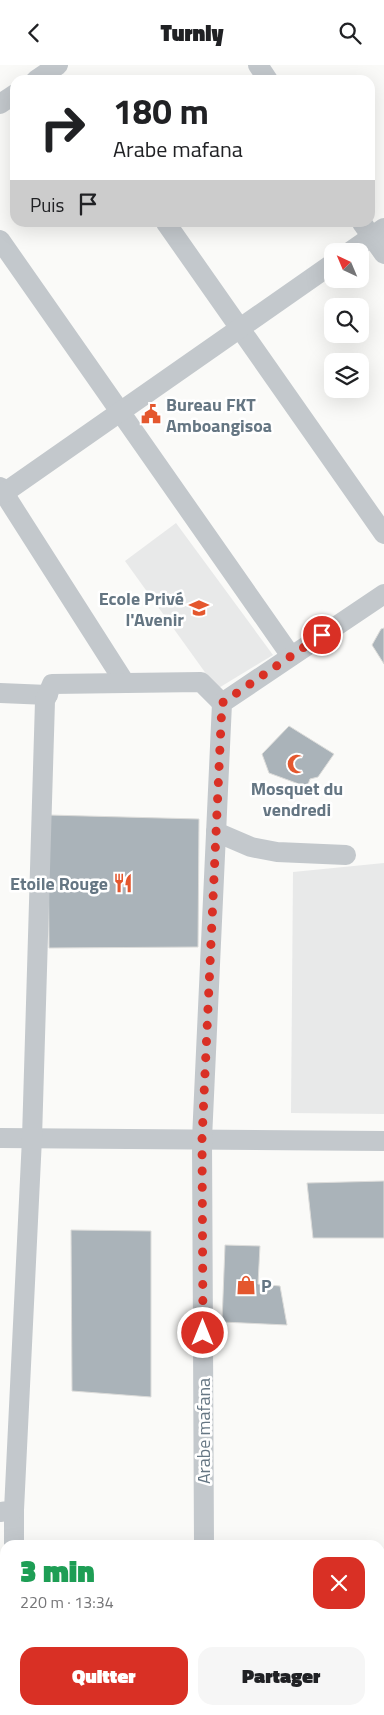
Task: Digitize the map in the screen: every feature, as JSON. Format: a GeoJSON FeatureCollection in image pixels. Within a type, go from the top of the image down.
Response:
{"type":"FeatureCollection","features":[{"type":"Feature","properties":{"kind":"street"},"geometry":{"type":"LineString","coordinates":[[43,75],[57,65]]}},
{"type":"Feature","properties":{"kind":"street"},"geometry":{"type":"LineString","coordinates":[[169,227],[384,535]]}},
{"type":"Feature","properties":{"kind":"street"},"geometry":{"type":"LineString","coordinates":[[359,243],[373,229],[384,254]]}},
{"type":"Feature","properties":{"kind":"street"},"geometry":{"type":"LineString","coordinates":[[0,240],[291,656]]}},
{"type":"Feature","properties":{"kind":"street"},"geometry":{"type":"LineString","coordinates":[[126,683],[2,490],[120,413],[324,270]]}},
{"type":"Feature","properties":{"kind":"street"},"geometry":{"type":"LineString","coordinates":[[13,1540],[7,1511],[32,1138],[45,701],[52,684],[201,682],[222,703],[384,594]]}},
{"type":"Feature","properties":{"kind":"street"},"geometry":{"type":"LineString","coordinates":[[0,693],[48,695]]}},
{"type":"Feature","properties":{"kind":"street","name":"Arabe mafana"},"geometry":{"type":"LineString","coordinates":[[204,1540],[202,1139],[222,703]]}},
{"type":"Feature","properties":{"kind":"street"},"geometry":{"type":"LineString","coordinates":[[216,831],[251,847],[277,853],[346,855]]}},
{"type":"Feature","properties":{"kind":"street"},"geometry":{"type":"LineString","coordinates":[[0,1138],[384,1141]]}},
{"type":"Feature","properties":{"kind":"shaded area","name":"Ecole Privé l'Avenir"},"geometry":{"type":"Polygon","coordinates":[[[176,523],[273,655],[217,689],[125,561],[176,523]]]}},
{"type":"Feature","properties":{"kind":"shaded area"},"geometry":{"type":"Polygon","coordinates":[[[384,863],[384,1114],[291,1113],[293,872],[384,863]]]}},
{"type":"Feature","properties":{"kind":"building"},"geometry":{"type":"Polygon","coordinates":[[[384,628],[384,664],[372,645],[381,629],[384,628]]]}},
{"type":"Feature","properties":{"kind":"building","name":"Mosquet du vendredi"},"geometry":{"type":"Polygon","coordinates":[[[289,726],[334,754],[318,777],[310,779],[307,787],[269,773],[262,754],[289,726]]]}},
{"type":"Feature","properties":{"kind":"building","name":"Etoile Rouge"},"geometry":{"type":"Polygon","coordinates":[[[48,815],[199,819],[198,947],[49,948],[48,815]]]}},
{"type":"Feature","properties":{"kind":"building"},"geometry":{"type":"Polygon","coordinates":[[[384,1181],[384,1238],[313,1238],[307,1183],[384,1181]]]}},
{"type":"Feature","properties":{"kind":"building"},"geometry":{"type":"Polygon","coordinates":[[[71,1230],[151,1231],[151,1397],[72,1391],[71,1230]]]}},
{"type":"Feature","properties":{"kind":"building","name":"P"},"geometry":{"type":"Polygon","coordinates":[[[225,1245],[260,1246],[258,1284],[280,1286],[287,1325],[222,1322],[225,1245]]]}},
{"type":"Feature","properties":{"kind":"place","name":"Bureau FKT Amboangisoa"},"geometry":{"type":"Point","coordinates":[151,414]}},
{"type":"Feature","properties":{"kind":"place","name":"Ecole Privé l'Avenir"},"geometry":{"type":"Point","coordinates":[199,608]}},
{"type":"Feature","properties":{"kind":"place","name":"Mosquet du vendredi"},"geometry":{"type":"Point","coordinates":[297,764]}},
{"type":"Feature","properties":{"kind":"place","name":"Etoile Rouge"},"geometry":{"type":"Point","coordinates":[123,883]}},
{"type":"Feature","properties":{"kind":"place","name":"P"},"geometry":{"type":"Point","coordinates":[246,1285]}},
{"type":"Feature","properties":{"kind":"route"},"geometry":{"type":"LineString","coordinates":[[203,1333],[202,1139],[222,703],[322,635]]}}]}
